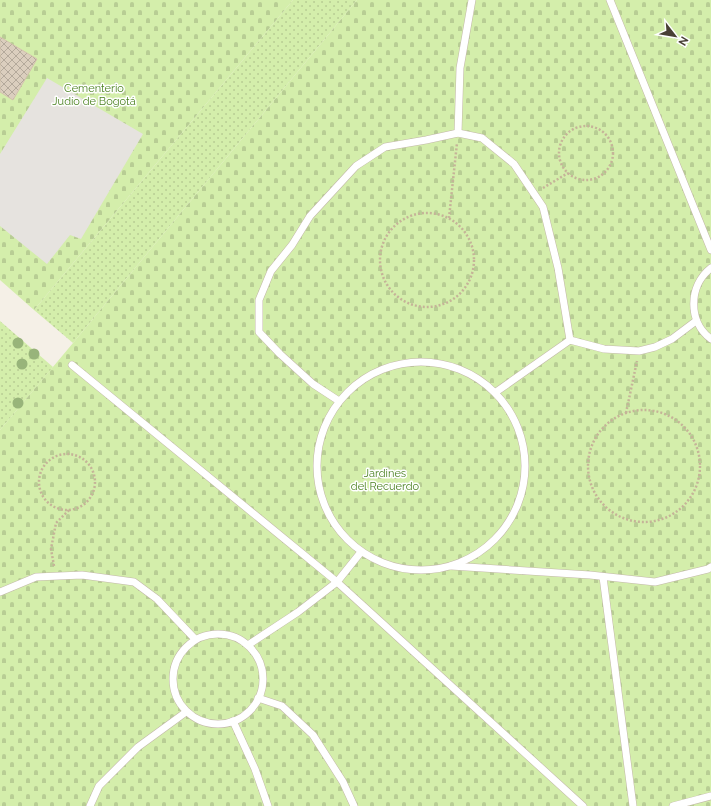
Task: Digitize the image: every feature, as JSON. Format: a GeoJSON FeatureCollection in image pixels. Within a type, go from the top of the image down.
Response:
{"type":"FeatureCollection","features":[{"type":"Feature","properties":{"kind":"lane"},"geometry":{"type":"LineString","coordinates":[[458,133],[460,68],[472,0]]}},
{"type":"Feature","properties":{"kind":"lane"},"geometry":{"type":"LineString","coordinates":[[610,0],[711,250]]}},
{"type":"Feature","properties":{"kind":"lane"},"geometry":{"type":"LineString","coordinates":[[340,401],[313,384],[280,354],[259,332],[259,300],[272,271],[292,245],[310,216],[356,166],[385,147],[458,133],[482,138],[514,164],[543,207],[558,268],[570,340]]}},
{"type":"Feature","properties":{"kind":"lane"},"geometry":{"type":"LineString","coordinates":[[711,268],[698,283],[694,295],[693,308],[696,321],[705,334],[711,339]]}},
{"type":"Feature","properties":{"kind":"lane"},"geometry":{"type":"LineString","coordinates":[[496,392],[570,340],[604,349],[640,352],[672,340],[696,321]]}},
{"type":"Feature","properties":{"kind":"lane"},"geometry":{"type":"LineString","coordinates":[[451,566],[483,550],[508,524],[523,491],[526,455],[516,421],[496,392],[467,371],[434,361],[398,363],[366,377],[340,401],[323,430],[317,464],[322,498],[337,528],[361,552],[389,566],[420,571],[451,566],[655,582],[711,567]]}},
{"type":"Feature","properties":{"kind":"lane"},"geometry":{"type":"LineString","coordinates":[[72,365],[337,582],[583,806]]}},
{"type":"Feature","properties":{"kind":"lane"},"geometry":{"type":"LineString","coordinates":[[248,645],[298,612],[337,582],[361,552]]}},
{"type":"Feature","properties":{"kind":"lane"},"geometry":{"type":"LineString","coordinates":[[0,592],[36,577],[82,575],[134,582],[157,599],[195,639]]}},
{"type":"Feature","properties":{"kind":"lane"},"geometry":{"type":"LineString","coordinates":[[603,577],[633,806]]}},
{"type":"Feature","properties":{"kind":"lane"},"geometry":{"type":"LineString","coordinates":[[209,634],[223,634],[236,638],[248,645],[257,656],[262,670],[262,684],[258,698],[252,708],[243,716],[233,721],[220,724],[208,723],[197,719],[186,712],[178,701],[173,688],[173,673],[177,660],[184,648],[195,639],[209,634]]}},
{"type":"Feature","properties":{"kind":"lane"},"geometry":{"type":"LineString","coordinates":[[258,698],[282,706],[313,735],[344,782],[354,806]]}},
{"type":"Feature","properties":{"kind":"lane"},"geometry":{"type":"LineString","coordinates":[[90,806],[99,786],[138,747],[186,712]]}},
{"type":"Feature","properties":{"kind":"lane"},"geometry":{"type":"LineString","coordinates":[[233,721],[255,769],[268,806]]}},
{"type":"Feature","properties":{"kind":"lane"},"geometry":{"type":"LineString","coordinates":[[673,806],[711,796]]}},
{"type":"Feature","properties":{"kind":"path"},"geometry":{"type":"LineString","coordinates":[[577,127],[595,127],[603,131],[609,138],[613,154],[611,163],[606,170],[600,176],[583,180],[568,172],[562,165],[559,157],[563,139],[569,132],[577,127]]}},
{"type":"Feature","properties":{"kind":"path"},"geometry":{"type":"LineString","coordinates":[[449,218],[458,133]]}},
{"type":"Feature","properties":{"kind":"path"},"geometry":{"type":"LineString","coordinates":[[534,194],[568,172]]}},
{"type":"Feature","properties":{"kind":"path"},"geometry":{"type":"LineString","coordinates":[[419,214],[434,214],[449,218],[461,228],[470,240],[474,255],[473,271],[466,285],[456,297],[442,304],[427,307],[412,305],[398,298],[388,286],[382,272],[380,257],[384,242],[392,229],[404,219],[419,214]]}},
{"type":"Feature","properties":{"kind":"path"},"geometry":{"type":"LineString","coordinates":[[626,413],[644,410],[662,413],[678,422],[686,430],[698,451],[700,469],[696,488],[687,503],[672,515],[655,522],[636,522],[618,517],[603,506],[593,490],[588,472],[589,453],[597,436],[610,422],[626,413],[640,352]]}},
{"type":"Feature","properties":{"kind":"path"},"geometry":{"type":"LineString","coordinates":[[56,576],[51,549],[56,523],[70,509],[78,507],[85,502],[93,491],[95,478],[92,470],[81,457],[72,454],[63,454],[54,457],[46,463],[41,471],[39,480],[40,490],[51,505],[60,509],[70,509]]}},
{"type":"Feature","properties":{"kind":"green space","name":"Cementerio Judío de Bogotá"},"geometry":{"type":"Polygon","coordinates":[[[0,0],[293,0],[34,310],[0,280],[0,0]]]}},
{"type":"Feature","properties":{"kind":"green space"},"geometry":{"type":"Polygon","coordinates":[[[293,0],[357,0],[73,343],[34,310],[293,0]]]}},
{"type":"Feature","properties":{"kind":"green space","name":"Jardines del Recuerdo"},"geometry":{"type":"Polygon","coordinates":[[[357,0],[711,0],[711,806],[0,806],[0,430],[357,0]]]}},
{"type":"Feature","properties":{"kind":"green space"},"geometry":{"type":"Polygon","coordinates":[[[0,321],[53,367],[0,430],[0,321]]]}},
{"type":"Feature","properties":{"kind":"shaded area"},"geometry":{"type":"Polygon","coordinates":[[[47,78],[143,134],[81,239],[70,235],[47,264],[0,226],[0,154],[47,78]]]}},
{"type":"Feature","properties":{"kind":"building"},"geometry":{"type":"Polygon","coordinates":[[[0,37],[37,59],[13,100],[0,92],[0,37]]]}}]}
